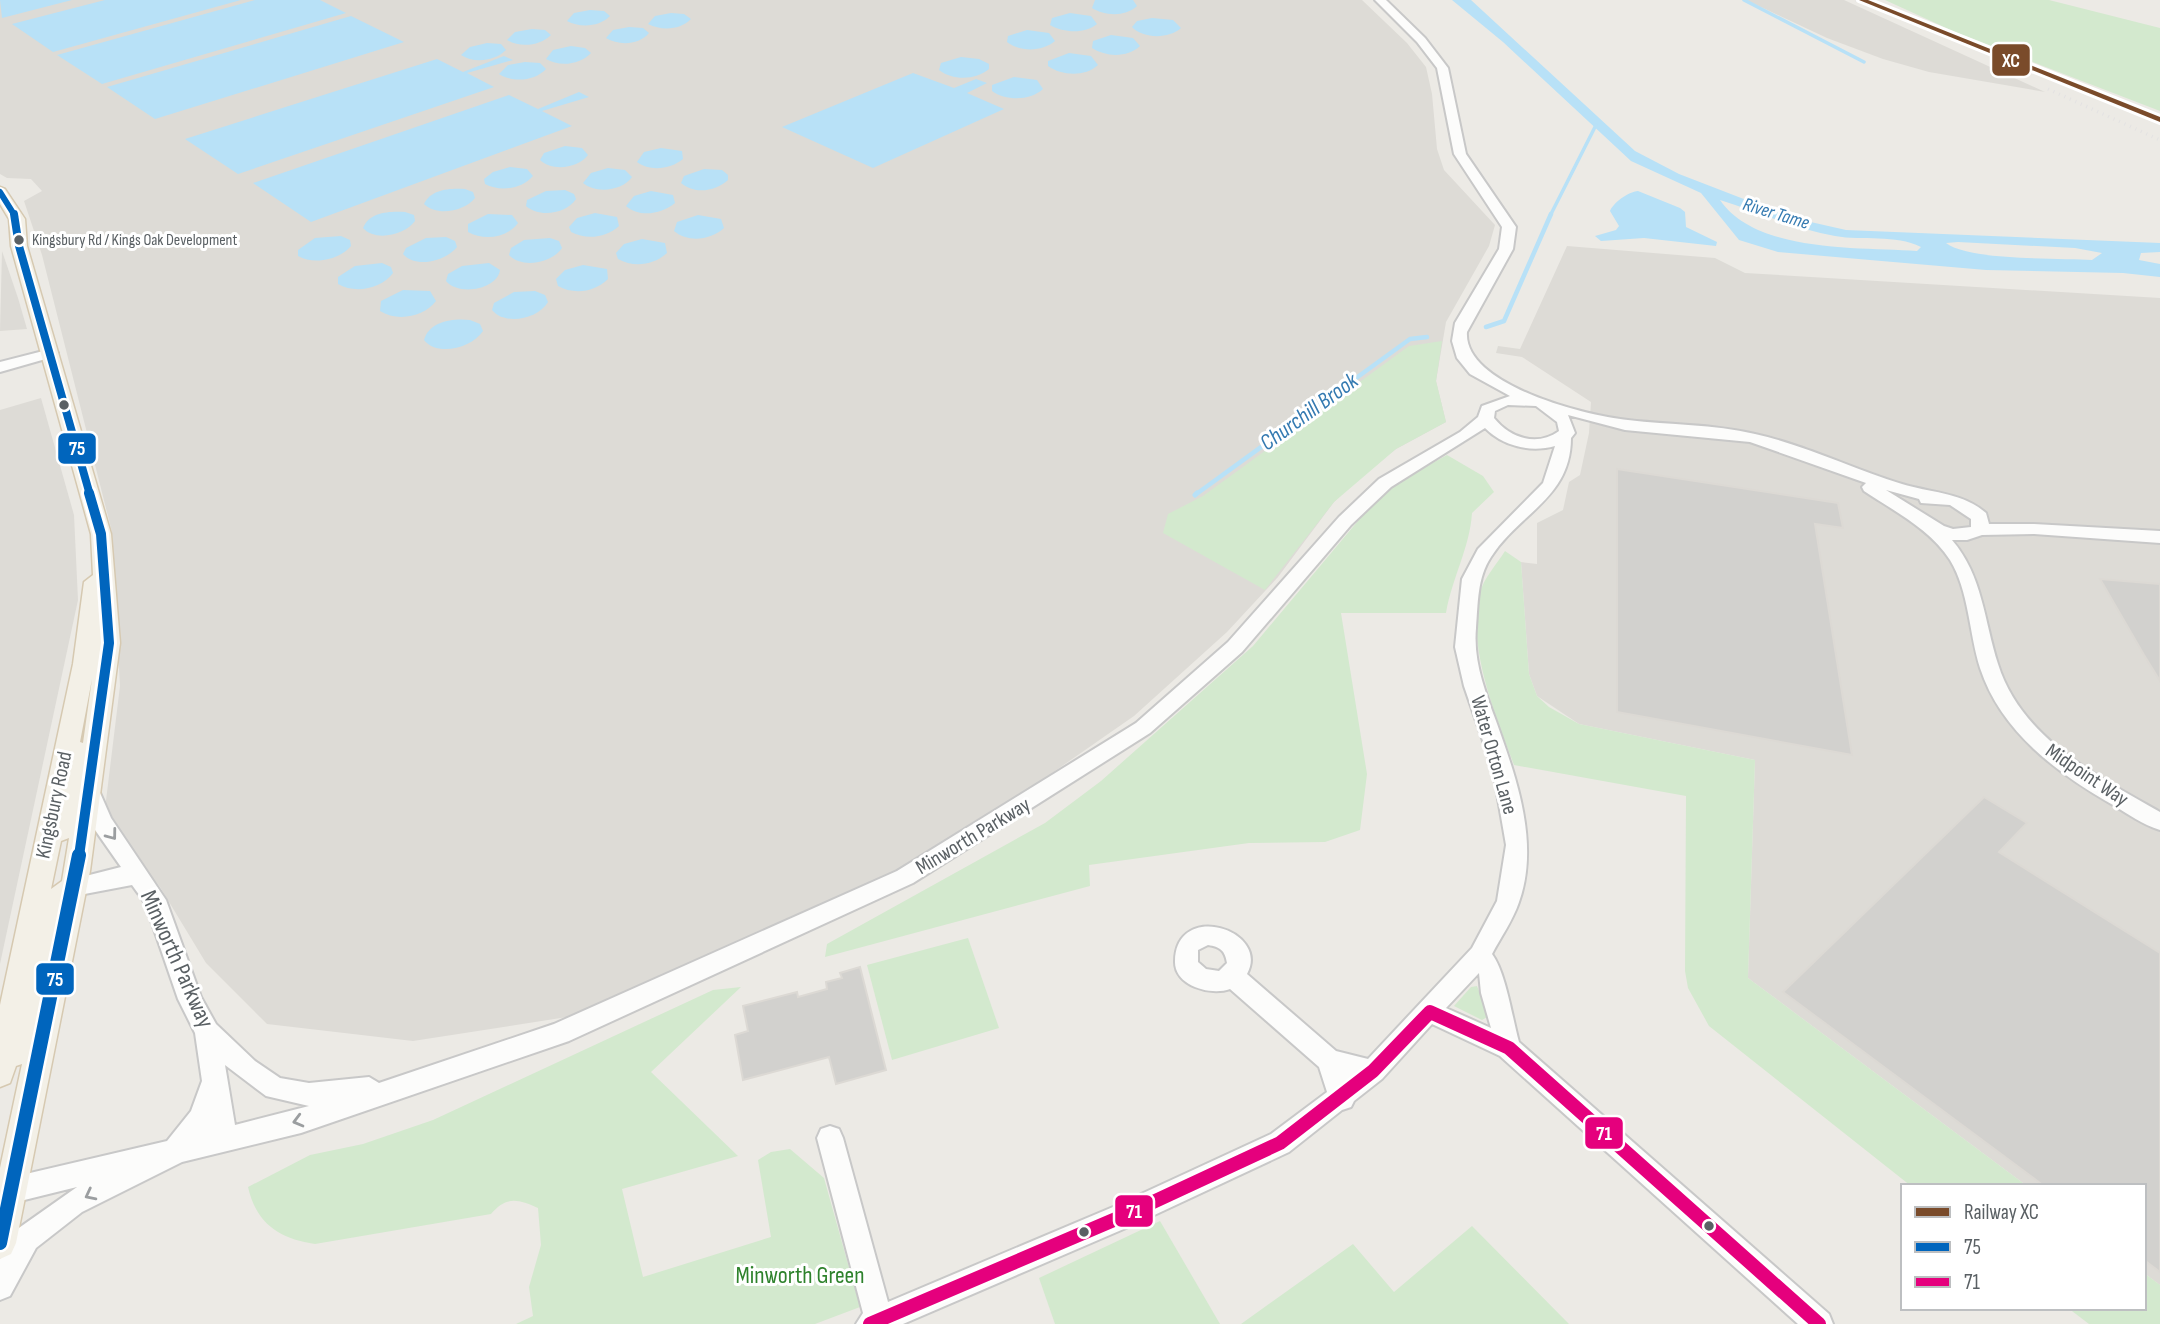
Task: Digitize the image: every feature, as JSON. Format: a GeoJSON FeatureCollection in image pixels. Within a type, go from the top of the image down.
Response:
{"type":"FeatureCollection","features":[{"type":"Feature","properties":{"kind":"main road","name":"Kingsbury Road"},"geometry":{"type":"LineString","coordinates":[[0,1242],[5,1192],[74,887],[90,792],[109,643],[101,534],[51,353],[8,238],[17,219],[1,193]]}},
{"type":"Feature","properties":{"kind":"main road"},"geometry":{"type":"LineString","coordinates":[[0,220],[8,238]]}},
{"type":"Feature","properties":{"kind":"main road","name":"Kingsbury Road"},"geometry":{"type":"LineString","coordinates":[[0,1074],[84,664],[101,534]]}},
{"type":"Feature","properties":{"kind":"main road"},"geometry":{"type":"LineString","coordinates":[[47,836],[66,828],[92,694],[109,643]]}},
{"type":"Feature","properties":{"kind":"main road"},"geometry":{"type":"LineString","coordinates":[[47,836],[80,854]]}},
{"type":"Feature","properties":{"kind":"main road"},"geometry":{"type":"LineString","coordinates":[[0,1080],[27,1027],[50,912],[58,899],[74,887]]}},
{"type":"Feature","properties":{"kind":"street"},"geometry":{"type":"LineString","coordinates":[[1380,0],[1421,40],[1442,68],[1448,86],[1460,154],[1509,228],[1506,248],[1469,308],[1458,335],[1461,350],[1469,366],[1485,381],[1545,404],[1562,414],[1568,424],[1565,435]]}},
{"type":"Feature","properties":{"kind":"street"},"geometry":{"type":"LineString","coordinates":[[0,367],[51,353]]}},
{"type":"Feature","properties":{"kind":"street"},"geometry":{"type":"LineString","coordinates":[[1485,381],[1489,394],[1487,414],[1493,430],[1548,452],[1560,464]]}},
{"type":"Feature","properties":{"kind":"street"},"geometry":{"type":"LineString","coordinates":[[1487,414],[1506,400],[1545,404]]}},
{"type":"Feature","properties":{"kind":"street","name":"Midpoint Way"},"geometry":{"type":"LineString","coordinates":[[1545,404],[1625,425],[1708,431],[1753,438],[1899,489],[1965,505]]}},
{"type":"Feature","properties":{"kind":"street","name":"Minworth Parkway"},"geometry":{"type":"LineString","coordinates":[[5,1192],[301,1121],[560,1032],[758,946],[905,877],[1143,728],[1235,647],[1346,521],[1385,483],[1466,435],[1487,414]]}},
{"type":"Feature","properties":{"kind":"street","name":"Midpoint Way"},"geometry":{"type":"LineString","coordinates":[[1565,435],[1625,425]]}},
{"type":"Feature","properties":{"kind":"street","name":"Minworth Parkway"},"geometry":{"type":"LineString","coordinates":[[1446,446],[1551,443],[1565,435]]}},
{"type":"Feature","properties":{"kind":"street","name":"Water Orton Lane"},"geometry":{"type":"LineString","coordinates":[[874,1322],[1123,1216],[1280,1143],[1342,1099],[1373,1072],[1480,956],[1508,901],[1517,845],[1503,771],[1474,686],[1465,647],[1471,579],[1484,553],[1551,485],[1560,464],[1565,435]]}},
{"type":"Feature","properties":{"kind":"street","name":"Midpoint Way"},"geometry":{"type":"LineString","coordinates":[[1843,470],[1926,523],[1961,565],[1992,677],[2004,700],[2040,743],[2083,777],[2160,822]]}},
{"type":"Feature","properties":{"kind":"street"},"geometry":{"type":"LineString","coordinates":[[1940,498],[1928,498],[1918,504],[1917,513],[1926,523],[1957,535],[1979,531],[2034,529],[2160,537]]}},
{"type":"Feature","properties":{"kind":"street"},"geometry":{"type":"LineString","coordinates":[[1965,505],[2034,529]]}},
{"type":"Feature","properties":{"kind":"street"},"geometry":{"type":"LineString","coordinates":[[1961,565],[1979,531],[1980,517],[1965,505]]}},
{"type":"Feature","properties":{"kind":"street","name":"Minworth Parkway"},"geometry":{"type":"LineString","coordinates":[[90,792],[101,821],[155,900],[190,999],[207,1032],[246,1069],[275,1088],[309,1095],[409,1083]]}},
{"type":"Feature","properties":{"kind":"street","name":"Minworth Parkway"},"geometry":{"type":"LineString","coordinates":[[74,887],[121,876],[139,876]]}},
{"type":"Feature","properties":{"kind":"street"},"geometry":{"type":"LineString","coordinates":[[1480,956],[1491,971],[1493,993],[1509,1048]]}},
{"type":"Feature","properties":{"kind":"street"},"geometry":{"type":"LineString","coordinates":[[1232,976],[1329,1060],[1373,1072]]}},
{"type":"Feature","properties":{"kind":"street"},"geometry":{"type":"LineString","coordinates":[[1430,1012],[1509,1048],[1819,1324]]}},
{"type":"Feature","properties":{"kind":"street"},"geometry":{"type":"LineString","coordinates":[[207,1032],[224,1139]]}},
{"type":"Feature","properties":{"kind":"street"},"geometry":{"type":"LineString","coordinates":[[1329,1060],[1342,1099]]}},
{"type":"Feature","properties":{"kind":"street"},"geometry":{"type":"LineString","coordinates":[[173,1153],[201,1118],[215,1081]]}},
{"type":"Feature","properties":{"kind":"street"},"geometry":{"type":"LineString","coordinates":[[830,1138],[874,1322]]}},
{"type":"Feature","properties":{"kind":"street","name":"Minworth Parkway"},"geometry":{"type":"LineString","coordinates":[[0,1286],[26,1239],[73,1203],[173,1153]]}},
{"type":"Feature","properties":{"kind":"shaded area"},"geometry":{"type":"Polygon","coordinates":[[[0,0],[1362,0],[1407,43],[1426,67],[1432,94],[1437,149],[1444,170],[1495,225],[1489,246],[1446,322],[1436,381],[1446,422],[1396,449],[1364,473],[1334,502],[1278,577],[1227,632],[1134,716],[1029,789],[901,868],[567,1017],[413,1041],[267,1024],[206,963],[160,887],[104,817],[120,686],[112,532],[42,255],[24,201],[42,191],[31,179],[7,178],[0,174],[0,0]]]}},
{"type":"Feature","properties":{"kind":"shaded area"},"geometry":{"type":"Polygon","coordinates":[[[1746,0],[1844,0],[2045,92],[1929,72],[1883,59],[1827,38],[1746,0]]]}},
{"type":"Feature","properties":{"kind":"shaded area"},"geometry":{"type":"Polygon","coordinates":[[[1567,246],[1715,258],[1745,273],[2160,298],[2160,1285],[2146,1274],[2146,1184],[2024,1184],[1748,978],[1755,760],[1579,724],[1537,696],[1529,674],[1521,562],[1537,564],[1537,523],[1563,510],[1569,482],[1580,475],[1589,433],[1591,402],[1522,357],[1496,353],[1498,346],[1520,349],[1567,246]]]}},
{"type":"Feature","properties":{"kind":"shaded area"},"geometry":{"type":"Polygon","coordinates":[[[2,251],[18,298],[27,329],[0,331],[2,251]]]}},
{"type":"Feature","properties":{"kind":"shaded area"},"geometry":{"type":"Polygon","coordinates":[[[41,398],[74,515],[78,600],[0,964],[0,410],[41,398]]]}},
{"type":"Feature","properties":{"kind":"green space"},"geometry":{"type":"Polygon","coordinates":[[[1885,0],[2049,0],[2160,28],[2160,111],[1955,32],[1885,0]]]}},
{"type":"Feature","properties":{"kind":"green space"},"geometry":{"type":"Polygon","coordinates":[[[1442,341],[1436,381],[1446,422],[1396,449],[1334,502],[1265,590],[1163,533],[1168,514],[1203,496],[1409,346],[1442,341]]]}},
{"type":"Feature","properties":{"kind":"green space"},"geometry":{"type":"Polygon","coordinates":[[[1447,455],[1483,476],[1494,492],[1472,513],[1468,538],[1446,613],[1341,613],[1367,774],[1360,830],[1325,842],[1249,843],[1089,865],[1090,886],[825,957],[827,944],[1045,823],[1101,781],[1253,646],[1368,509],[1393,485],[1447,455]]]}},
{"type":"Feature","properties":{"kind":"green space"},"geometry":{"type":"Polygon","coordinates":[[[1505,551],[1521,562],[1529,674],[1537,696],[1549,707],[1579,724],[1755,760],[1748,978],[2024,1184],[1908,1184],[1709,1026],[1688,988],[1685,971],[1686,796],[1514,765],[1499,725],[1480,658],[1477,614],[1480,593],[1487,577],[1505,551]]]}},
{"type":"Feature","properties":{"kind":"green space"},"geometry":{"type":"Polygon","coordinates":[[[968,938],[999,1028],[892,1060],[867,965],[968,938]]]}},
{"type":"Feature","properties":{"kind":"green space"},"geometry":{"type":"Polygon","coordinates":[[[1477,986],[1489,1016],[1482,1020],[1454,1006],[1471,987],[1477,986]]]}},
{"type":"Feature","properties":{"kind":"green space","name":"Minworth Green"},"geometry":{"type":"Polygon","coordinates":[[[741,987],[651,1072],[738,1156],[622,1189],[643,1277],[771,1237],[758,1160],[771,1152],[790,1149],[824,1178],[860,1307],[815,1324],[516,1324],[533,1316],[529,1287],[541,1245],[538,1208],[513,1201],[502,1204],[491,1214],[315,1244],[290,1238],[271,1227],[263,1220],[252,1200],[248,1187],[310,1155],[363,1144],[433,1120],[713,990],[741,987]]]}},
{"type":"Feature","properties":{"kind":"green space"},"geometry":{"type":"Polygon","coordinates":[[[1160,1221],[1220,1324],[1055,1324],[1039,1278],[1160,1221]]]}},
{"type":"Feature","properties":{"kind":"green space"},"geometry":{"type":"Polygon","coordinates":[[[1472,1226],[1569,1324],[1241,1324],[1353,1244],[1394,1292],[1472,1226]]]}},
{"type":"Feature","properties":{"kind":"green space"},"geometry":{"type":"Polygon","coordinates":[[[2146,1274],[2160,1285],[2160,1324],[2089,1324],[2071,1310],[2146,1310],[2146,1274]]]}},
{"type":"Feature","properties":{"kind":"water"},"geometry":{"type":"Polygon","coordinates":[[[0,0],[72,0],[2,18],[0,0]]]}},
{"type":"Feature","properties":{"kind":"water"},"geometry":{"type":"Polygon","coordinates":[[[105,0],[241,0],[53,52],[12,24],[105,0]]]}},
{"type":"Feature","properties":{"kind":"water"},"geometry":{"type":"Polygon","coordinates":[[[255,0],[320,0],[346,13],[102,84],[57,55],[255,0]]]}},
{"type":"Feature","properties":{"kind":"water"},"geometry":{"type":"Polygon","coordinates":[[[1095,0],[1133,0],[1137,6],[1121,14],[1109,14],[1092,8],[1095,0]]]}},
{"type":"Feature","properties":{"kind":"water","name":"River Tame"},"geometry":{"type":"Polygon","coordinates":[[[1452,0],[1471,0],[1635,151],[1679,174],[1793,218],[1846,230],[2160,243],[2160,252],[2141,253],[2139,260],[2160,264],[2160,277],[2123,273],[1986,270],[1778,252],[1739,240],[1701,193],[1631,161],[1503,42],[1452,0]],[[1720,200],[1736,217],[1758,230],[1783,238],[1839,247],[1917,251],[1921,247],[1890,239],[1820,233],[1720,200]],[[1946,243],[1974,253],[2016,258],[2092,260],[2102,253],[2075,248],[1946,243]]]}},
{"type":"Feature","properties":{"kind":"water"},"geometry":{"type":"Polygon","coordinates":[[[604,11],[610,16],[606,20],[589,25],[567,21],[574,13],[604,11]]]}},
{"type":"Feature","properties":{"kind":"water"},"geometry":{"type":"Polygon","coordinates":[[[1070,13],[1091,16],[1097,24],[1087,30],[1074,31],[1050,25],[1052,18],[1070,13]]]}},
{"type":"Feature","properties":{"kind":"water"},"geometry":{"type":"Polygon","coordinates":[[[684,14],[691,19],[671,28],[648,24],[655,16],[684,14]]]}},
{"type":"Feature","properties":{"kind":"water"},"geometry":{"type":"Polygon","coordinates":[[[351,16],[404,42],[155,119],[107,87],[351,16]]]}},
{"type":"Feature","properties":{"kind":"water"},"geometry":{"type":"Polygon","coordinates":[[[1152,18],[1173,20],[1181,28],[1170,34],[1156,36],[1143,34],[1132,27],[1137,21],[1152,18]]]}},
{"type":"Feature","properties":{"kind":"water"},"geometry":{"type":"Polygon","coordinates":[[[643,28],[649,33],[640,40],[629,43],[606,38],[613,30],[643,28]]]}},
{"type":"Feature","properties":{"kind":"water"},"geometry":{"type":"Polygon","coordinates":[[[545,30],[551,35],[530,45],[507,40],[515,32],[545,30]]]}},
{"type":"Feature","properties":{"kind":"water"},"geometry":{"type":"Polygon","coordinates":[[[1027,30],[1049,33],[1055,41],[1044,47],[1031,49],[1018,48],[1007,42],[1008,36],[1027,30]]]}},
{"type":"Feature","properties":{"kind":"water"},"geometry":{"type":"Polygon","coordinates":[[[1111,35],[1133,38],[1140,46],[1129,53],[1116,55],[1092,48],[1093,41],[1111,35]]]}},
{"type":"Feature","properties":{"kind":"water"},"geometry":{"type":"Polygon","coordinates":[[[487,43],[501,44],[506,50],[496,57],[484,60],[472,60],[461,55],[470,47],[487,43]]]}},
{"type":"Feature","properties":{"kind":"water"},"geometry":{"type":"Polygon","coordinates":[[[571,46],[585,48],[591,53],[569,64],[546,59],[553,50],[571,46]]]}},
{"type":"Feature","properties":{"kind":"water"},"geometry":{"type":"Polygon","coordinates":[[[1069,53],[1091,56],[1098,65],[1087,72],[1073,74],[1048,66],[1048,61],[1069,53]]]}},
{"type":"Feature","properties":{"kind":"water"},"geometry":{"type":"Polygon","coordinates":[[[504,56],[513,60],[467,73],[494,87],[238,174],[185,139],[437,59],[463,72],[504,56]]]}},
{"type":"Feature","properties":{"kind":"water"},"geometry":{"type":"Polygon","coordinates":[[[961,57],[979,59],[989,64],[989,69],[964,78],[939,70],[941,63],[961,57]]]}},
{"type":"Feature","properties":{"kind":"water"},"geometry":{"type":"Polygon","coordinates":[[[540,63],[546,69],[536,76],[524,79],[511,79],[499,74],[508,65],[540,63]]]}},
{"type":"Feature","properties":{"kind":"water"},"geometry":{"type":"Polygon","coordinates":[[[913,73],[954,88],[976,79],[987,83],[967,93],[1004,109],[873,168],[782,127],[913,73]]]}},
{"type":"Feature","properties":{"kind":"water"},"geometry":{"type":"Polygon","coordinates":[[[1014,77],[1037,80],[1043,89],[1025,98],[1004,97],[992,91],[992,85],[1014,77]]]}},
{"type":"Feature","properties":{"kind":"water"},"geometry":{"type":"Polygon","coordinates":[[[579,92],[589,97],[542,111],[572,126],[311,222],[253,183],[509,95],[538,109],[579,92]]]}},
{"type":"Feature","properties":{"kind":"water"},"geometry":{"type":"Polygon","coordinates":[[[565,146],[582,148],[588,155],[578,163],[565,167],[552,166],[540,160],[544,153],[565,146]]]}},
{"type":"Feature","properties":{"kind":"water"},"geometry":{"type":"Polygon","coordinates":[[[661,148],[682,151],[683,159],[660,168],[637,162],[644,152],[661,148]]]}},
{"type":"Feature","properties":{"kind":"water"},"geometry":{"type":"Polygon","coordinates":[[[510,167],[527,169],[533,176],[523,184],[510,188],[485,184],[484,179],[493,172],[510,167]]]}},
{"type":"Feature","properties":{"kind":"water"},"geometry":{"type":"Polygon","coordinates":[[[608,168],[625,170],[632,177],[616,188],[602,190],[583,183],[591,173],[608,168]]]}},
{"type":"Feature","properties":{"kind":"water"},"geometry":{"type":"Polygon","coordinates":[[[704,169],[722,170],[728,175],[728,180],[718,187],[705,190],[693,189],[681,183],[684,176],[704,169]]]}},
{"type":"Feature","properties":{"kind":"water"},"geometry":{"type":"Polygon","coordinates":[[[465,189],[473,192],[475,198],[458,209],[436,210],[424,204],[436,192],[465,189]]]}},
{"type":"Feature","properties":{"kind":"water"},"geometry":{"type":"Polygon","coordinates":[[[565,190],[574,194],[576,199],[559,211],[538,212],[526,206],[527,200],[546,191],[565,190]]]}},
{"type":"Feature","properties":{"kind":"water"},"geometry":{"type":"Polygon","coordinates":[[[651,191],[673,195],[675,203],[664,210],[650,213],[637,212],[626,206],[634,196],[651,191]]]}},
{"type":"Feature","properties":{"kind":"water"},"geometry":{"type":"Polygon","coordinates":[[[1638,191],[1680,208],[1685,212],[1686,227],[1717,242],[1716,246],[1644,238],[1601,241],[1595,236],[1616,230],[1619,226],[1610,211],[1622,198],[1638,191]]]}},
{"type":"Feature","properties":{"kind":"water"},"geometry":{"type":"Polygon","coordinates":[[[387,212],[414,215],[415,221],[397,233],[375,235],[363,228],[375,216],[387,212]]]}},
{"type":"Feature","properties":{"kind":"water"},"geometry":{"type":"Polygon","coordinates":[[[595,213],[617,217],[619,226],[596,236],[571,232],[569,227],[577,218],[595,213]]]}},
{"type":"Feature","properties":{"kind":"water"},"geometry":{"type":"Polygon","coordinates":[[[488,214],[512,215],[518,223],[508,232],[495,237],[481,237],[468,232],[468,224],[488,214]]]}},
{"type":"Feature","properties":{"kind":"water"},"geometry":{"type":"Polygon","coordinates":[[[698,215],[721,219],[724,228],[713,235],[699,238],[686,237],[674,231],[677,222],[698,215]]]}},
{"type":"Feature","properties":{"kind":"water"},"geometry":{"type":"Polygon","coordinates":[[[341,236],[350,240],[351,246],[340,255],[326,260],[304,259],[298,256],[298,250],[315,238],[341,236]]]}},
{"type":"Feature","properties":{"kind":"water"},"geometry":{"type":"Polygon","coordinates":[[[446,237],[455,241],[457,247],[439,259],[415,261],[403,254],[406,248],[426,238],[446,237]]]}},
{"type":"Feature","properties":{"kind":"water"},"geometry":{"type":"Polygon","coordinates":[[[550,238],[559,241],[562,248],[544,260],[521,262],[509,255],[511,248],[524,240],[550,238]]]}},
{"type":"Feature","properties":{"kind":"water"},"geometry":{"type":"Polygon","coordinates":[[[642,239],[665,243],[667,253],[644,264],[631,264],[618,259],[616,253],[624,244],[642,239]]]}},
{"type":"Feature","properties":{"kind":"water"},"geometry":{"type":"Polygon","coordinates":[[[382,263],[391,267],[393,273],[382,283],[360,289],[338,284],[338,277],[355,266],[382,263]]]}},
{"type":"Feature","properties":{"kind":"water"},"geometry":{"type":"Polygon","coordinates":[[[489,263],[500,270],[497,277],[485,286],[476,289],[459,288],[446,281],[448,274],[462,266],[489,263]]]}},
{"type":"Feature","properties":{"kind":"water"},"geometry":{"type":"Polygon","coordinates":[[[583,265],[607,269],[608,279],[597,287],[584,291],[571,291],[558,286],[556,279],[565,270],[583,265]]]}},
{"type":"Feature","properties":{"kind":"water"},"geometry":{"type":"Polygon","coordinates":[[[403,290],[430,291],[436,301],[425,311],[410,316],[394,316],[380,311],[381,301],[403,290]]]}},
{"type":"Feature","properties":{"kind":"water"},"geometry":{"type":"Polygon","coordinates":[[[535,291],[545,295],[548,302],[537,313],[513,319],[498,315],[492,310],[494,303],[514,292],[535,291]]]}},
{"type":"Feature","properties":{"kind":"water"},"geometry":{"type":"Polygon","coordinates":[[[470,320],[480,324],[483,331],[463,346],[437,348],[424,340],[431,329],[443,322],[470,320]]]}},
{"type":"Feature","properties":{"kind":"building"},"geometry":{"type":"Polygon","coordinates":[[[1617,469],[1838,503],[1843,528],[1815,524],[1852,755],[1617,712],[1617,469]]]}},
{"type":"Feature","properties":{"kind":"building"},"geometry":{"type":"Polygon","coordinates":[[[2100,579],[2160,584],[2160,681],[2144,655],[2100,579]]]}},
{"type":"Feature","properties":{"kind":"building"},"geometry":{"type":"Polygon","coordinates":[[[1984,797],[2027,823],[1999,852],[2160,953],[2160,1272],[2146,1262],[2146,1184],[2041,1184],[1783,992],[1984,797]]]}},
{"type":"Feature","properties":{"kind":"building"},"geometry":{"type":"Polygon","coordinates":[[[860,967],[886,1070],[836,1084],[829,1057],[743,1080],[735,1035],[748,1031],[743,1006],[797,992],[798,997],[827,989],[826,982],[842,978],[840,973],[860,967]]]}},
{"type":"Feature","properties":{"kind":"waterway"},"geometry":{"type":"LineString","coordinates":[[1744,0],[1864,62]]}},
{"type":"Feature","properties":{"kind":"waterway","name":"Churchill Brook"},"geometry":{"type":"LineString","coordinates":[[1551,214],[1596,125]]}},
{"type":"Feature","properties":{"kind":"waterway","name":"Churchill Brook"},"geometry":{"type":"LineString","coordinates":[[1486,327],[1504,321],[1551,214]]}},
{"type":"Feature","properties":{"kind":"waterway","name":"Churchill Brook"},"geometry":{"type":"LineString","coordinates":[[1197,493],[1195,495],[1410,339],[1427,337]]}},
{"type":"Feature","properties":{"kind":"railway"},"geometry":{"type":"LineString","coordinates":[[1856,0],[2160,123]]}},
{"type":"Feature","properties":{"kind":"railway"},"geometry":{"type":"LineString","coordinates":[[2048,89],[2160,140]]}},
{"type":"Feature","properties":{"kind":"rail line","name":"XC"},"geometry":{"type":"LineString","coordinates":[[1862,0],[2160,120]]}},
{"type":"Feature","properties":{"kind":"transit line","name":"75"},"geometry":{"type":"LineString","coordinates":[[0,192],[17,219],[19,246],[101,534],[109,643],[77,871],[0,1243]]}},
{"type":"Feature","properties":{"kind":"transit line","name":"71"},"geometry":{"type":"LineString","coordinates":[[870,1324],[1123,1216],[1280,1143],[1373,1071],[1430,1012],[1509,1048],[1819,1324]]}},
{"type":"Feature","properties":{"kind":"place","name":"Kingsbury Rd / Kings Oak Development"},"geometry":{"type":"Point","coordinates":[19,240]}}]}
